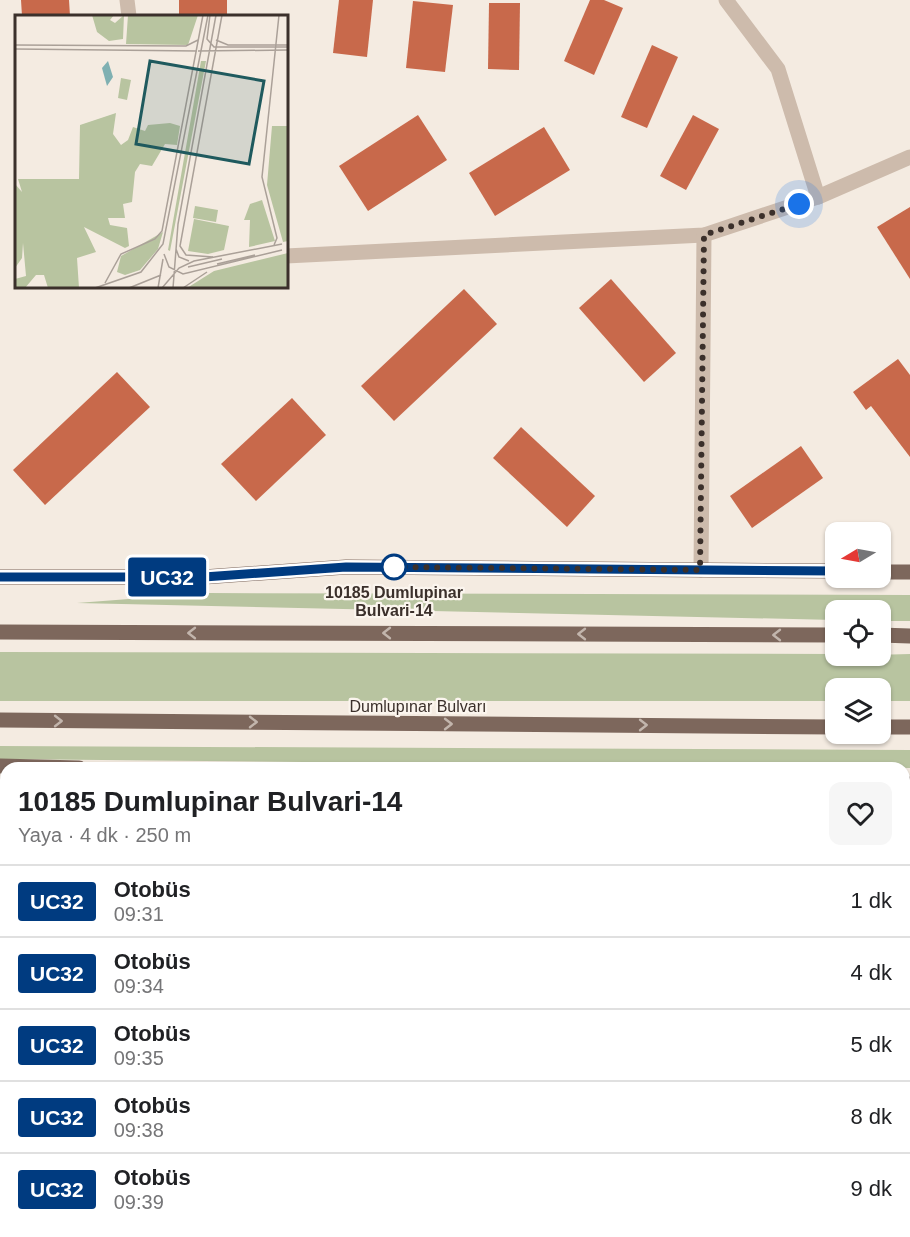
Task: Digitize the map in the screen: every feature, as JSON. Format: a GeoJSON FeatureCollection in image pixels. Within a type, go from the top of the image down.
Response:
{"type":"FeatureCollection","features":[{"type":"Feature","properties":{"kind":"main road"},"geometry":{"type":"LineString","coordinates":[[0,577],[204,577],[346,567],[825,571]]}},
{"type":"Feature","properties":{"kind":"main road"},"geometry":{"type":"LineString","coordinates":[[891,572],[910,572]]}},
{"type":"Feature","properties":{"kind":"main road"},"geometry":{"type":"LineString","coordinates":[[0,632],[825,635]]}},
{"type":"Feature","properties":{"kind":"main road"},"geometry":{"type":"LineString","coordinates":[[891,635],[910,636]]}},
{"type":"Feature","properties":{"kind":"main road","name":"Dumlupınar Bulvarı"},"geometry":{"type":"LineString","coordinates":[[0,720],[825,727]]}},
{"type":"Feature","properties":{"kind":"main road"},"geometry":{"type":"LineString","coordinates":[[891,727],[910,728]]}},
{"type":"Feature","properties":{"kind":"street"},"geometry":{"type":"LineString","coordinates":[[127,0],[129,15]]}},
{"type":"Feature","properties":{"kind":"street"},"geometry":{"type":"LineString","coordinates":[[726,0],[778,69],[818,197]]}},
{"type":"Feature","properties":{"kind":"street"},"geometry":{"type":"LineString","coordinates":[[288,256],[704,235],[818,197],[910,157]]}},
{"type":"Feature","properties":{"kind":"street"},"geometry":{"type":"LineString","coordinates":[[700,570],[704,235]]}},
{"type":"Feature","properties":{"kind":"green space"},"geometry":{"type":"Polygon","coordinates":[[[207,593],[910,595],[910,621],[891,621],[891,600],[825,600],[825,620],[77,603],[207,593]]]}},
{"type":"Feature","properties":{"kind":"green space"},"geometry":{"type":"Polygon","coordinates":[[[0,652],[825,654],[825,666],[891,666],[891,655],[910,654],[910,701],[891,701],[891,678],[825,678],[825,701],[0,701],[0,652]]]}},
{"type":"Feature","properties":{"kind":"green space"},"geometry":{"type":"Polygon","coordinates":[[[0,746],[910,750],[910,762],[303,762],[0,759],[0,746]]]}},
{"type":"Feature","properties":{"kind":"building"},"geometry":{"type":"Polygon","coordinates":[[[21,0],[69,0],[70,15],[22,15],[21,0]]]}},
{"type":"Feature","properties":{"kind":"building"},"geometry":{"type":"Polygon","coordinates":[[[179,0],[227,0],[227,15],[179,15],[179,0]]]}},
{"type":"Feature","properties":{"kind":"building"},"geometry":{"type":"Polygon","coordinates":[[[339,0],[373,0],[367,57],[333,53],[339,0]]]}},
{"type":"Feature","properties":{"kind":"building"},"geometry":{"type":"Polygon","coordinates":[[[590,0],[604,0],[623,8],[594,75],[564,61],[590,0]]]}},
{"type":"Feature","properties":{"kind":"building"},"geometry":{"type":"Polygon","coordinates":[[[413,1],[453,5],[445,72],[406,68],[413,1]]]}},
{"type":"Feature","properties":{"kind":"building"},"geometry":{"type":"Polygon","coordinates":[[[489,3],[520,3],[519,70],[488,69],[489,3]]]}},
{"type":"Feature","properties":{"kind":"building"},"geometry":{"type":"Polygon","coordinates":[[[652,45],[678,57],[647,128],[621,117],[652,45]]]}},
{"type":"Feature","properties":{"kind":"building"},"geometry":{"type":"Polygon","coordinates":[[[418,115],[447,160],[368,211],[339,166],[418,115]]]}},
{"type":"Feature","properties":{"kind":"building"},"geometry":{"type":"Polygon","coordinates":[[[693,115],[719,129],[686,190],[660,176],[693,115]]]}},
{"type":"Feature","properties":{"kind":"building"},"geometry":{"type":"Polygon","coordinates":[[[544,127],[570,170],[495,216],[469,173],[544,127]]]}},
{"type":"Feature","properties":{"kind":"building"},"geometry":{"type":"Polygon","coordinates":[[[910,207],[910,279],[877,227],[910,207]]]}},
{"type":"Feature","properties":{"kind":"building"},"geometry":{"type":"Polygon","coordinates":[[[611,279],[676,353],[644,382],[579,308],[611,279]]]}},
{"type":"Feature","properties":{"kind":"building"},"geometry":{"type":"Polygon","coordinates":[[[464,289],[497,324],[394,421],[361,386],[464,289]]]}},
{"type":"Feature","properties":{"kind":"building"},"geometry":{"type":"Polygon","coordinates":[[[898,359],[910,375],[910,457],[871,406],[866,410],[853,392],[898,359]]]}},
{"type":"Feature","properties":{"kind":"building"},"geometry":{"type":"Polygon","coordinates":[[[117,372],[150,407],[45,505],[13,470],[117,372]]]}},
{"type":"Feature","properties":{"kind":"building"},"geometry":{"type":"Polygon","coordinates":[[[292,398],[326,435],[256,501],[221,464],[292,398]]]}},
{"type":"Feature","properties":{"kind":"building"},"geometry":{"type":"Polygon","coordinates":[[[521,427],[595,496],[567,527],[493,458],[521,427]]]}},
{"type":"Feature","properties":{"kind":"building"},"geometry":{"type":"Polygon","coordinates":[[[801,446],[823,478],[752,528],[730,496],[801,446]]]}},
{"type":"Feature","properties":{"kind":"bus line","name":"UC32"},"geometry":{"type":"LineString","coordinates":[[0,577],[204,577],[346,567],[825,571]]}},
{"type":"Feature","properties":{"kind":"place","name":"10185 Dumlupinar Bulvari-14"},"geometry":{"type":"Point","coordinates":[394,567]}},
{"type":"Feature","properties":{"kind":"route"},"geometry":{"type":"LineString","coordinates":[[394,567],[700,570],[704,235],[799,204]]}}]}
